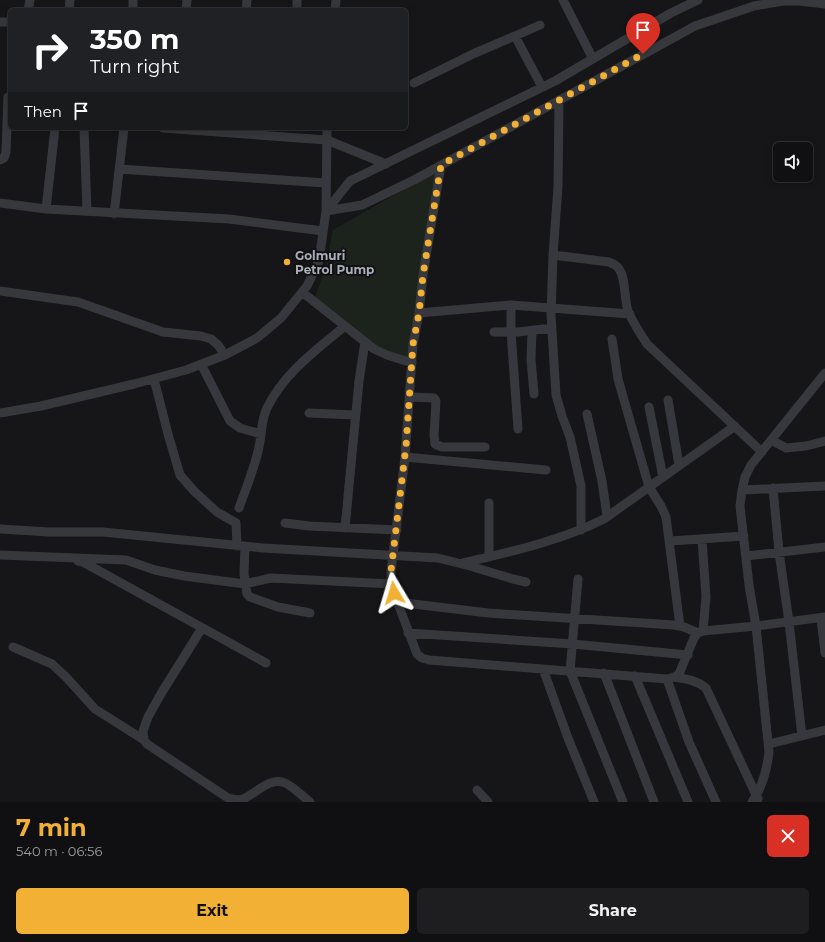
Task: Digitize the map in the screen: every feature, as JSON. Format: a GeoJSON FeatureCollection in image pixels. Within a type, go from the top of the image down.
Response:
{"type":"FeatureCollection","features":[{"type":"Feature","properties":{"kind":"street"},"geometry":{"type":"LineString","coordinates":[[563,0],[593,59]]}},
{"type":"Feature","properties":{"kind":"street"},"geometry":{"type":"LineString","coordinates":[[326,211],[350,181],[542,87],[671,13],[698,0]]}},
{"type":"Feature","properties":{"kind":"street"},"geometry":{"type":"LineString","coordinates":[[326,211],[362,205],[414,180],[695,26],[754,3],[799,1],[825,4]]}},
{"type":"Feature","properties":{"kind":"street"},"geometry":{"type":"LineString","coordinates":[[414,82],[474,53],[540,25]]}},
{"type":"Feature","properties":{"kind":"street"},"geometry":{"type":"LineString","coordinates":[[515,36],[542,87]]}},
{"type":"Feature","properties":{"kind":"street"},"geometry":{"type":"LineString","coordinates":[[0,160],[4,158],[6,152],[8,97]]}},
{"type":"Feature","properties":{"kind":"street"},"geometry":{"type":"LineString","coordinates":[[559,100],[558,187],[553,255],[551,308],[552,328],[556,395],[570,437],[582,486],[581,530]]}},
{"type":"Feature","properties":{"kind":"street"},"geometry":{"type":"LineString","coordinates":[[46,210],[55,130]]}},
{"type":"Feature","properties":{"kind":"street"},"geometry":{"type":"LineString","coordinates":[[84,130],[87,211]]}},
{"type":"Feature","properties":{"kind":"street"},"geometry":{"type":"LineString","coordinates":[[114,214],[124,130]]}},
{"type":"Feature","properties":{"kind":"street"},"geometry":{"type":"LineString","coordinates":[[214,130],[291,132],[327,140],[386,164]]}},
{"type":"Feature","properties":{"kind":"street"},"geometry":{"type":"LineString","coordinates":[[0,412],[41,406],[154,379],[201,364],[225,355],[257,338],[281,318],[307,286],[319,261],[326,211],[327,130]]}},
{"type":"Feature","properties":{"kind":"street"},"geometry":{"type":"LineString","coordinates":[[441,165],[413,344],[405,457],[391,571],[391,584],[417,654],[428,660],[693,680],[706,688],[756,800]]}},
{"type":"Feature","properties":{"kind":"street"},"geometry":{"type":"LineString","coordinates":[[119,169],[326,183]]}},
{"type":"Feature","properties":{"kind":"street"},"geometry":{"type":"LineString","coordinates":[[0,203],[46,210],[229,219],[323,231]]}},
{"type":"Feature","properties":{"kind":"street"},"geometry":{"type":"LineString","coordinates":[[553,255],[609,262],[616,265],[620,270],[628,310],[634,324],[647,344],[762,452]]}},
{"type":"Feature","properties":{"kind":"street"},"geometry":{"type":"LineString","coordinates":[[0,291],[78,302],[163,332],[201,336],[211,339],[218,345],[225,355]]}},
{"type":"Feature","properties":{"kind":"street"},"geometry":{"type":"LineString","coordinates":[[302,292],[365,342],[387,355],[412,363]]}},
{"type":"Feature","properties":{"kind":"street"},"geometry":{"type":"LineString","coordinates":[[419,313],[511,305],[630,314]]}},
{"type":"Feature","properties":{"kind":"street"},"geometry":{"type":"LineString","coordinates":[[511,305],[511,332],[518,429]]}},
{"type":"Feature","properties":{"kind":"street"},"geometry":{"type":"LineString","coordinates":[[239,508],[258,453],[264,415],[278,390],[304,360],[345,326]]}},
{"type":"Feature","properties":{"kind":"street"},"geometry":{"type":"LineString","coordinates":[[494,332],[532,331],[552,328]]}},
{"type":"Feature","properties":{"kind":"street"},"geometry":{"type":"LineString","coordinates":[[532,331],[530,359],[534,394]]}},
{"type":"Feature","properties":{"kind":"street"},"geometry":{"type":"LineString","coordinates":[[612,338],[618,379],[649,487],[666,517],[680,626]]}},
{"type":"Feature","properties":{"kind":"street"},"geometry":{"type":"LineString","coordinates":[[345,528],[365,342]]}},
{"type":"Feature","properties":{"kind":"street"},"geometry":{"type":"LineString","coordinates":[[201,364],[230,421],[240,428],[261,434]]}},
{"type":"Feature","properties":{"kind":"street"},"geometry":{"type":"LineString","coordinates":[[154,379],[180,475],[194,491],[217,512],[236,523],[241,546],[247,594],[250,597],[278,608],[310,613]]}},
{"type":"Feature","properties":{"kind":"street"},"geometry":{"type":"LineString","coordinates":[[756,800],[768,763],[769,752],[756,626],[749,585],[740,506],[742,490],[745,477],[751,465],[823,379]]}},
{"type":"Feature","properties":{"kind":"street"},"geometry":{"type":"LineString","coordinates":[[410,397],[430,397],[434,398],[436,401],[435,444],[442,447],[485,447]]}},
{"type":"Feature","properties":{"kind":"street"},"geometry":{"type":"LineString","coordinates":[[668,400],[679,465]]}},
{"type":"Feature","properties":{"kind":"street"},"geometry":{"type":"LineString","coordinates":[[649,407],[664,477]]}},
{"type":"Feature","properties":{"kind":"street"},"geometry":{"type":"LineString","coordinates":[[309,413],[356,415]]}},
{"type":"Feature","properties":{"kind":"street"},"geometry":{"type":"LineString","coordinates":[[587,414],[602,481],[607,516]]}},
{"type":"Feature","properties":{"kind":"street"},"geometry":{"type":"LineString","coordinates":[[461,564],[581,530],[607,516],[735,426]]}},
{"type":"Feature","properties":{"kind":"street"},"geometry":{"type":"LineString","coordinates":[[771,440],[786,448],[806,446],[825,441]]}},
{"type":"Feature","properties":{"kind":"street"},"geometry":{"type":"LineString","coordinates":[[405,457],[546,470]]}},
{"type":"Feature","properties":{"kind":"street"},"geometry":{"type":"LineString","coordinates":[[742,490],[825,486]]}},
{"type":"Feature","properties":{"kind":"street"},"geometry":{"type":"LineString","coordinates":[[773,488],[778,552],[789,622],[802,736]]}},
{"type":"Feature","properties":{"kind":"street"},"geometry":{"type":"LineString","coordinates":[[489,503],[489,557]]}},
{"type":"Feature","properties":{"kind":"street"},"geometry":{"type":"LineString","coordinates":[[285,523],[309,526],[397,530]]}},
{"type":"Feature","properties":{"kind":"street"},"geometry":{"type":"LineString","coordinates":[[0,529],[49,532],[103,532],[241,546],[438,558],[526,582]]}},
{"type":"Feature","properties":{"kind":"street"},"geometry":{"type":"LineString","coordinates":[[670,541],[744,536]]}},
{"type":"Feature","properties":{"kind":"street"},"geometry":{"type":"LineString","coordinates":[[670,678],[679,674],[700,632],[706,597],[702,539]]}},
{"type":"Feature","properties":{"kind":"street"},"geometry":{"type":"LineString","coordinates":[[746,556],[825,547]]}},
{"type":"Feature","properties":{"kind":"street"},"geometry":{"type":"LineString","coordinates":[[0,555],[126,560],[155,570],[184,576],[245,584],[271,578],[391,584]]}},
{"type":"Feature","properties":{"kind":"street"},"geometry":{"type":"LineString","coordinates":[[69,558],[83,562],[266,663]]}},
{"type":"Feature","properties":{"kind":"street"},"geometry":{"type":"LineString","coordinates":[[578,579],[570,671],[623,802]]}},
{"type":"Feature","properties":{"kind":"street"},"geometry":{"type":"LineString","coordinates":[[397,602],[488,613],[680,626],[700,632],[823,617],[825,653]]}},
{"type":"Feature","properties":{"kind":"street"},"geometry":{"type":"LineString","coordinates":[[144,740],[143,731],[148,717],[202,628]]}},
{"type":"Feature","properties":{"kind":"street"},"geometry":{"type":"LineString","coordinates":[[408,633],[573,644],[688,655]]}},
{"type":"Feature","properties":{"kind":"street"},"geometry":{"type":"LineString","coordinates":[[13,647],[52,664],[95,709],[144,740],[147,744],[228,798],[234,800],[242,799],[271,783],[280,781],[286,783],[310,802]]}},
{"type":"Feature","properties":{"kind":"street"},"geometry":{"type":"LineString","coordinates":[[543,669],[568,738],[594,802]]}},
{"type":"Feature","properties":{"kind":"street"},"geometry":{"type":"LineString","coordinates":[[604,673],[654,802]]}},
{"type":"Feature","properties":{"kind":"street"},"geometry":{"type":"LineString","coordinates":[[634,676],[688,802]]}},
{"type":"Feature","properties":{"kind":"street"},"geometry":{"type":"LineString","coordinates":[[670,678],[689,742],[716,802]]}},
{"type":"Feature","properties":{"kind":"street"},"geometry":{"type":"LineString","coordinates":[[768,744],[825,730]]}},
{"type":"Feature","properties":{"kind":"street"},"geometry":{"type":"LineString","coordinates":[[477,790],[488,802]]}},
{"type":"Feature","properties":{"kind":"shaded area"},"geometry":{"type":"Polygon","coordinates":[[[438,170],[411,348],[407,358],[371,344],[314,300],[326,266],[333,230],[438,170]]]}},
{"type":"Feature","properties":{"kind":"place","name":"Golmuri Petrol Pump"},"geometry":{"type":"Point","coordinates":[287,262]}},
{"type":"Feature","properties":{"kind":"route"},"geometry":{"type":"LineString","coordinates":[[394,593],[391,584],[391,571],[406,446],[413,344],[441,165],[643,54]]}}]}
